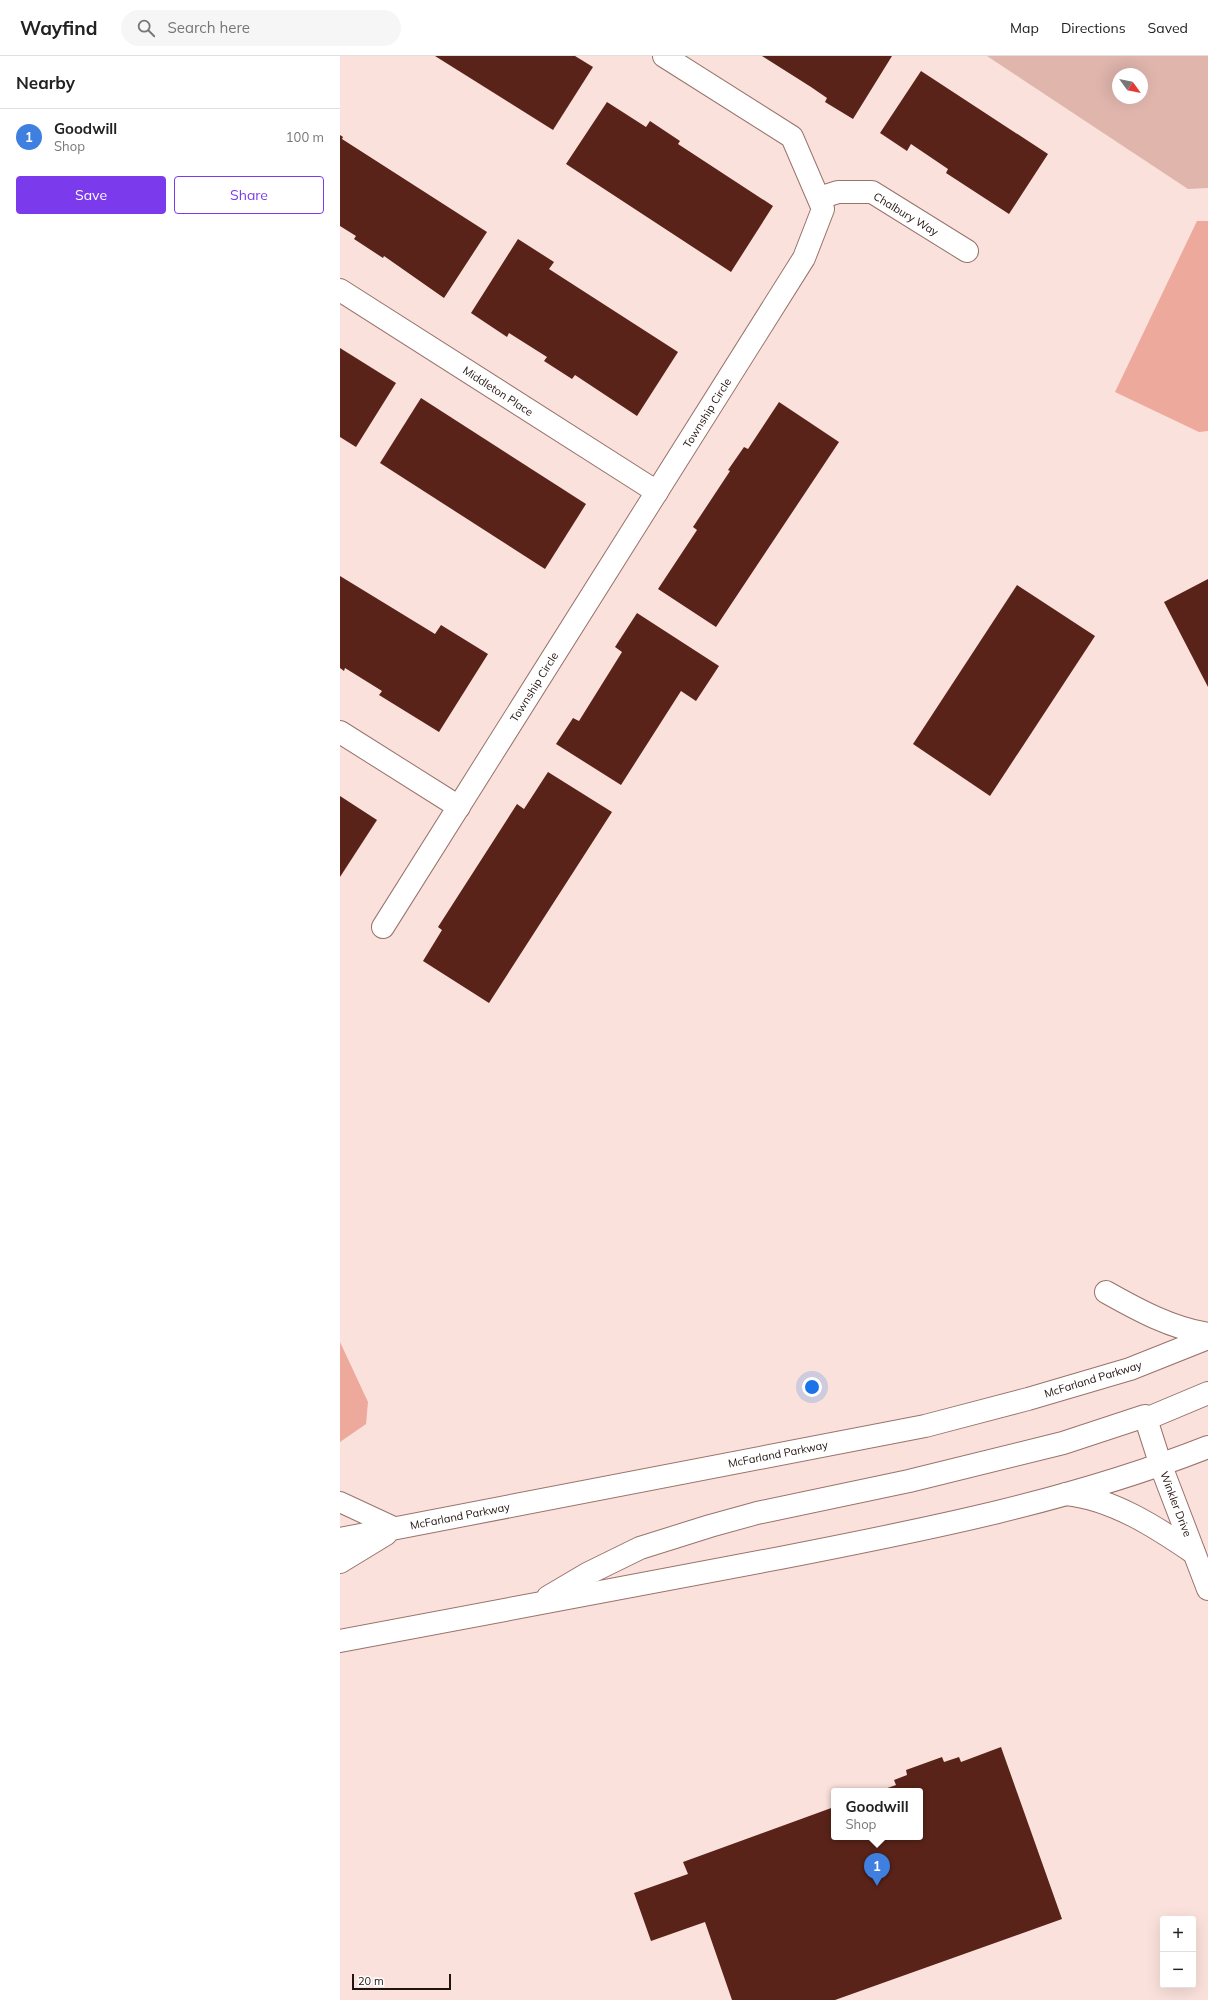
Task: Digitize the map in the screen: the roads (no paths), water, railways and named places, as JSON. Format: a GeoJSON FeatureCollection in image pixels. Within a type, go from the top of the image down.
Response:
{"type":"FeatureCollection","features":[{"type":"Feature","properties":{"kind":"main road","name":"Township Circle"},"geometry":{"type":"LineString","coordinates":[[383,927],[804,258],[823,208],[792,137],[664,56]]}},
{"type":"Feature","properties":{"kind":"main road","name":"Chalbury Way"},"geometry":{"type":"LineString","coordinates":[[818,198],[838,192],[872,192],[967,251]]}},
{"type":"Feature","properties":{"kind":"main road","name":"Middleton Place"},"geometry":{"type":"LineString","coordinates":[[340,290],[657,492]]}},
{"type":"Feature","properties":{"kind":"main road"},"geometry":{"type":"LineString","coordinates":[[340,732],[459,807]]}},
{"type":"Feature","properties":{"kind":"main road"},"geometry":{"type":"LineString","coordinates":[[1106,1292],[1155,1318],[1177,1326],[1208,1334]]}},
{"type":"Feature","properties":{"kind":"main road","name":"McFarland Parkway"},"geometry":{"type":"LineString","coordinates":[[340,1539],[925,1426],[1028,1400],[1130,1369],[1208,1338]]}},
{"type":"Feature","properties":{"kind":"main road"},"geometry":{"type":"LineString","coordinates":[[535,1604],[587,1574],[640,1548],[710,1526],[757,1513],[909,1481],[1063,1443],[1146,1417],[1208,1393]]}},
{"type":"Feature","properties":{"kind":"main road","name":"Winkler Drive"},"geometry":{"type":"LineString","coordinates":[[1146,1417],[1161,1466],[1208,1589]]}},
{"type":"Feature","properties":{"kind":"main road"},"geometry":{"type":"LineString","coordinates":[[340,1641],[944,1525],[1161,1466],[1208,1447]]}},
{"type":"Feature","properties":{"kind":"main road"},"geometry":{"type":"LineString","coordinates":[[1062,1494],[1091,1499],[1131,1515],[1153,1526],[1194,1553]]}},
{"type":"Feature","properties":{"kind":"main road"},"geometry":{"type":"LineString","coordinates":[[340,1562],[396,1528]]}},
{"type":"Feature","properties":{"kind":"lane"},"geometry":{"type":"LineString","coordinates":[[340,1502],[396,1528]]}},
{"type":"Feature","properties":{"kind":"place","name":"Goodwill"},"geometry":{"type":"Point","coordinates":[877,1886]}}]}
